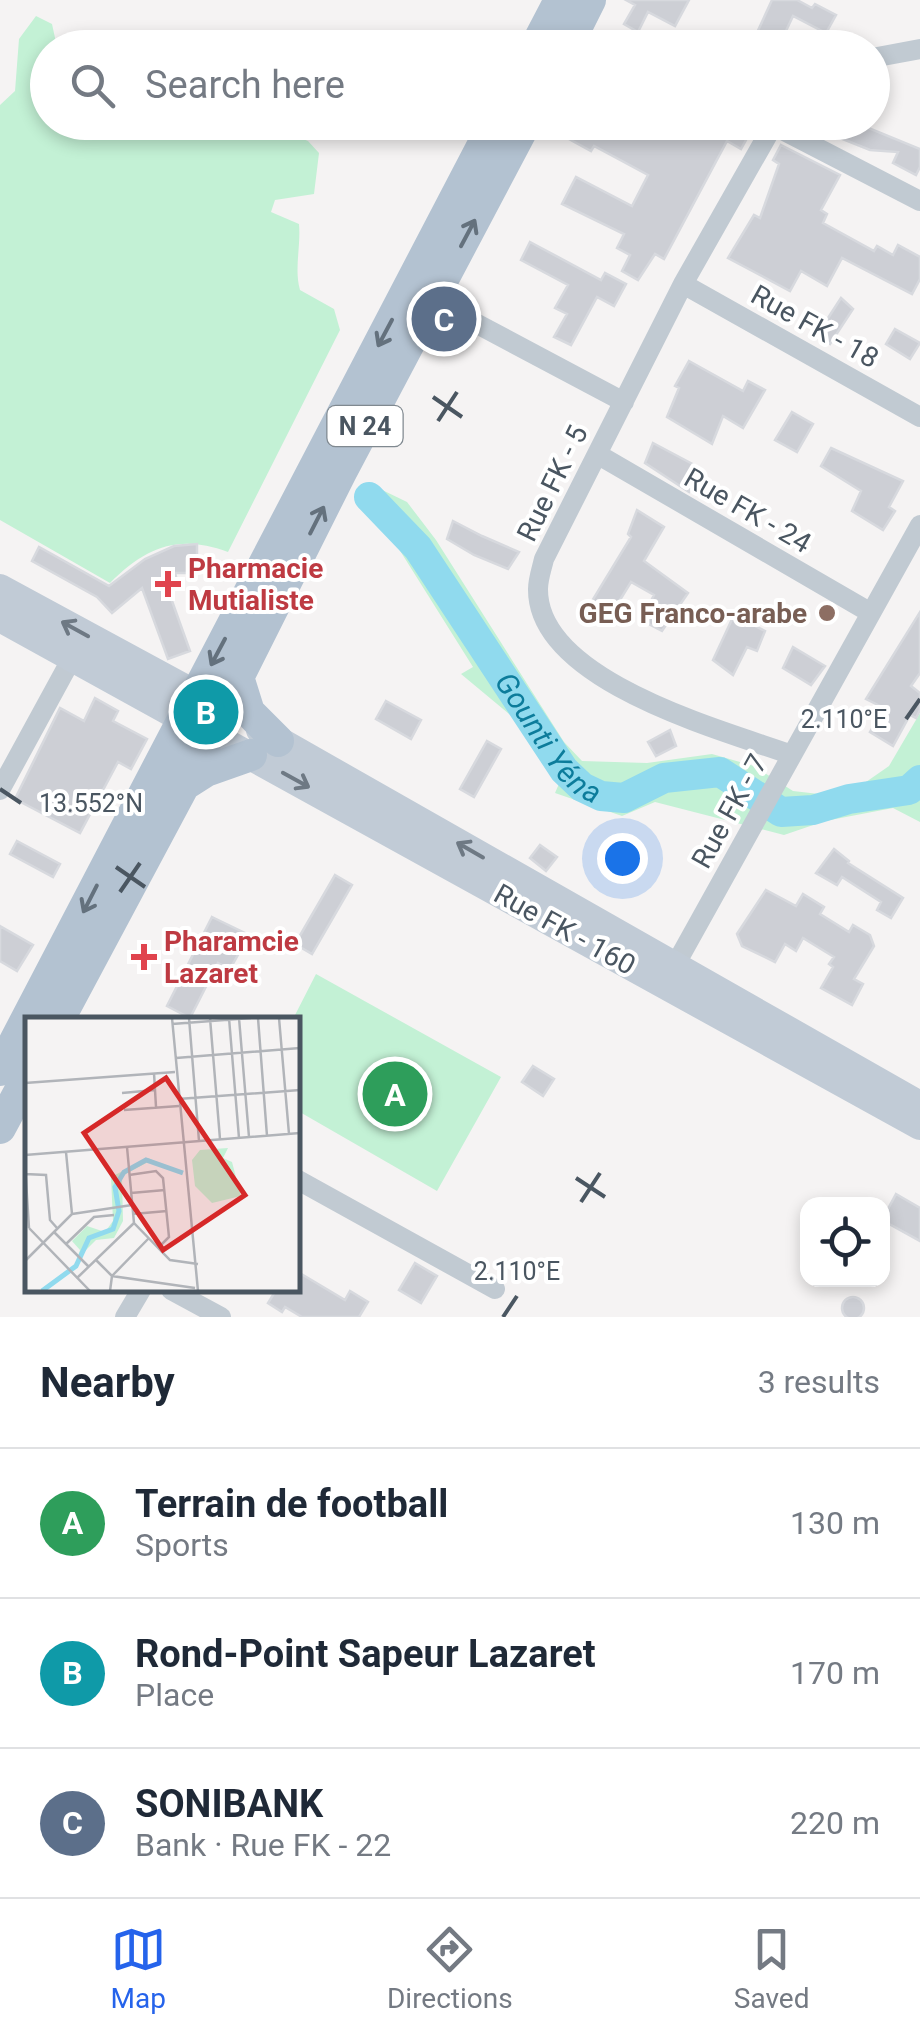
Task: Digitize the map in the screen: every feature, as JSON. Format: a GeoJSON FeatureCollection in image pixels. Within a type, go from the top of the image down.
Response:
{"type":"FeatureCollection","features":[{"type":"Feature","properties":{"kind":"main road"},"geometry":{"type":"LineString","coordinates":[[544,30],[560,0]]}},
{"type":"Feature","properties":{"kind":"main road"},"geometry":{"type":"LineString","coordinates":[[575,30],[590,0]]}},
{"type":"Feature","properties":{"kind":"main road","name":"N 24"},"geometry":{"type":"LineString","coordinates":[[61,1017],[184,785],[203,714],[238,677],[432,300],[488,165],[493,140]]}},
{"type":"Feature","properties":{"kind":"main road","name":"N 24"},"geometry":{"type":"LineString","coordinates":[[45,1017],[488,165],[510,140]]}},
{"type":"Feature","properties":{"kind":"main road"},"geometry":{"type":"LineString","coordinates":[[0,588],[203,714]]}},
{"type":"Feature","properties":{"kind":"main road"},"geometry":{"type":"LineString","coordinates":[[0,618],[72,658],[203,714]]}},
{"type":"Feature","properties":{"kind":"main road"},"geometry":{"type":"LineString","coordinates":[[184,785],[264,748],[238,677]]}},
{"type":"Feature","properties":{"kind":"main road","name":"Rue FK - 160"},"geometry":{"type":"LineString","coordinates":[[203,714],[913,1112]]}},
{"type":"Feature","properties":{"kind":"main road","name":"N 24"},"geometry":{"type":"LineString","coordinates":[[0,1128],[12,1080],[25,1055]]}},
{"type":"Feature","properties":{"kind":"street"},"geometry":{"type":"LineString","coordinates":[[890,55],[920,50]]}},
{"type":"Feature","properties":{"kind":"street","name":"Rue FK - 5"},"geometry":{"type":"LineString","coordinates":[[765,140],[684,284],[544,558],[538,590],[549,629],[562,650],[602,678],[680,715],[792,755]]}},
{"type":"Feature","properties":{"kind":"street"},"geometry":{"type":"LineString","coordinates":[[805,140],[920,200]]}},
{"type":"Feature","properties":{"kind":"street","name":"Rue FK - 18"},"geometry":{"type":"LineString","coordinates":[[684,284],[920,417]]}},
{"type":"Feature","properties":{"kind":"street"},"geometry":{"type":"LineString","coordinates":[[432,300],[624,402]]}},
{"type":"Feature","properties":{"kind":"street","name":"Rue FK - 24"},"geometry":{"type":"LineString","coordinates":[[597,454],[871,613]]}},
{"type":"Feature","properties":{"kind":"street","name":"Rue FK - 7"},"geometry":{"type":"LineString","coordinates":[[669,976],[920,525]]}},
{"type":"Feature","properties":{"kind":"street"},"geometry":{"type":"LineString","coordinates":[[0,790],[72,658]]}},
{"type":"Feature","properties":{"kind":"street"},"geometry":{"type":"LineString","coordinates":[[300,1181],[495,1289]]}},
{"type":"Feature","properties":{"kind":"street"},"geometry":{"type":"LineString","coordinates":[[125,1317],[140,1292]]}},
{"type":"Feature","properties":{"kind":"street"},"geometry":{"type":"LineString","coordinates":[[175,1292],[220,1317]]}},
{"type":"Feature","properties":{"kind":"green space"},"geometry":{"type":"Polygon","coordinates":[[[36,16],[52,24],[53,30],[30,30],[30,140],[306,140],[319,153],[314,194],[275,200],[271,212],[299,224],[300,290],[334,309],[340,330],[228,552],[194,544],[164,547],[137,560],[110,583],[0,520],[0,105],[15,91],[19,39],[36,16]]]}},
{"type":"Feature","properties":{"kind":"green space"},"geometry":{"type":"Polygon","coordinates":[[[374,486],[407,502],[436,540],[564,742],[582,761],[647,763],[712,754],[754,766],[793,791],[853,791],[889,766],[920,713],[920,822],[893,808],[825,821],[784,835],[655,802],[622,816],[555,793],[568,763],[461,674],[473,667],[382,522],[369,497],[374,486]]]}},
{"type":"Feature","properties":{"kind":"green space"},"geometry":{"type":"Polygon","coordinates":[[[316,974],[501,1077],[437,1191],[300,1112],[300,1017],[294,1017],[316,974]]]}},
{"type":"Feature","properties":{"kind":"building"},"geometry":{"type":"Polygon","coordinates":[[[626,0],[689,0],[675,26],[648,12],[639,30],[624,24],[635,5],[626,0]]]}},
{"type":"Feature","properties":{"kind":"building"},"geometry":{"type":"Polygon","coordinates":[[[772,0],[797,0],[812,8],[815,4],[836,15],[828,30],[793,16],[786,30],[758,30],[772,0]]]}},
{"type":"Feature","properties":{"kind":"building"},"geometry":{"type":"Polygon","coordinates":[[[890,137],[920,149],[920,167],[916,175],[893,163],[898,152],[870,150],[845,140],[890,140],[890,137]]]}},
{"type":"Feature","properties":{"kind":"building"},"geometry":{"type":"Polygon","coordinates":[[[571,140],[746,140],[741,149],[727,141],[664,259],[655,254],[638,280],[622,271],[630,255],[617,248],[624,234],[562,204],[576,177],[632,206],[648,175],[594,146],[591,151],[571,140]]]}},
{"type":"Feature","properties":{"kind":"building"},"geometry":{"type":"Polygon","coordinates":[[[781,145],[840,175],[821,210],[827,214],[823,223],[874,251],[877,246],[893,255],[898,245],[920,257],[920,279],[912,294],[842,258],[827,286],[801,271],[790,291],[728,258],[754,215],[760,218],[779,164],[773,160],[781,145]]]}},
{"type":"Feature","properties":{"kind":"building"},"geometry":{"type":"Polygon","coordinates":[[[530,242],[601,280],[605,273],[626,284],[614,306],[597,297],[571,345],[554,337],[567,314],[555,308],[568,285],[521,260],[530,242]]]}},
{"type":"Feature","properties":{"kind":"building"},"geometry":{"type":"Polygon","coordinates":[[[841,298],[853,309],[830,344],[817,335],[841,298]]]}},
{"type":"Feature","properties":{"kind":"building"},"geometry":{"type":"Polygon","coordinates":[[[895,329],[920,343],[910,359],[886,344],[895,329]]]}},
{"type":"Feature","properties":{"kind":"building"},"geometry":{"type":"Polygon","coordinates":[[[689,361],[743,391],[748,381],[765,390],[743,428],[723,416],[712,444],[667,417],[679,388],[675,386],[689,361]]]}},
{"type":"Feature","properties":{"kind":"building"},"geometry":{"type":"Polygon","coordinates":[[[792,412],[813,424],[797,452],[775,440],[792,412]]]}},
{"type":"Feature","properties":{"kind":"building"},"geometry":{"type":"Polygon","coordinates":[[[653,443],[700,468],[689,492],[645,463],[653,443]]]}},
{"type":"Feature","properties":{"kind":"building"},"geometry":{"type":"Polygon","coordinates":[[[831,448],[903,481],[889,507],[895,511],[883,530],[852,511],[861,491],[821,466],[831,448]]]}},
{"type":"Feature","properties":{"kind":"building"},"geometry":{"type":"Polygon","coordinates":[[[637,510],[664,527],[644,561],[688,593],[662,631],[641,620],[654,595],[631,582],[612,613],[592,601],[631,537],[628,534],[637,510]]]}},
{"type":"Feature","properties":{"kind":"building"},"geometry":{"type":"Polygon","coordinates":[[[453,521],[519,552],[508,569],[447,539],[453,521]]]}},
{"type":"Feature","properties":{"kind":"building"},"geometry":{"type":"Polygon","coordinates":[[[197,544],[197,573],[175,573],[178,584],[167,587],[190,651],[168,659],[142,588],[112,613],[97,597],[32,561],[39,547],[109,586],[145,559],[174,546],[197,544]]]}},
{"type":"Feature","properties":{"kind":"building"},"geometry":{"type":"Polygon","coordinates":[[[920,612],[920,673],[911,686],[920,693],[920,710],[916,718],[910,715],[893,746],[870,732],[884,708],[866,699],[920,612]]]}},
{"type":"Feature","properties":{"kind":"building"},"geometry":{"type":"Polygon","coordinates":[[[734,615],[765,631],[757,651],[747,647],[733,675],[713,660],[734,615]]]}},
{"type":"Feature","properties":{"kind":"building"},"geometry":{"type":"Polygon","coordinates":[[[793,647],[825,666],[811,685],[783,668],[793,647]]]}},
{"type":"Feature","properties":{"kind":"building"},"geometry":{"type":"Polygon","coordinates":[[[95,698],[118,711],[113,721],[147,739],[131,769],[118,762],[80,833],[15,799],[60,708],[84,721],[95,698]]]}},
{"type":"Feature","properties":{"kind":"building"},"geometry":{"type":"Polygon","coordinates":[[[386,701],[421,720],[411,739],[376,719],[386,701]]]}},
{"type":"Feature","properties":{"kind":"building"},"geometry":{"type":"Polygon","coordinates":[[[670,730],[676,746],[656,756],[648,742],[670,730]]]}},
{"type":"Feature","properties":{"kind":"building"},"geometry":{"type":"Polygon","coordinates":[[[487,741],[501,749],[474,797],[460,789],[487,741]]]}},
{"type":"Feature","properties":{"kind":"building"},"geometry":{"type":"Polygon","coordinates":[[[17,841],[60,864],[53,877],[10,854],[17,841]]]}},
{"type":"Feature","properties":{"kind":"building"},"geometry":{"type":"Polygon","coordinates":[[[540,845],[557,857],[546,871],[530,858],[540,845]]]}},
{"type":"Feature","properties":{"kind":"building"},"geometry":{"type":"Polygon","coordinates":[[[834,849],[848,863],[903,898],[891,918],[877,910],[881,902],[842,877],[837,885],[816,873],[834,849]]]}},
{"type":"Feature","properties":{"kind":"building"},"geometry":{"type":"Polygon","coordinates":[[[335,875],[352,885],[312,954],[295,944],[335,875]]]}},
{"type":"Feature","properties":{"kind":"building"},"geometry":{"type":"Polygon","coordinates":[[[766,890],[796,906],[803,894],[824,907],[820,914],[849,932],[853,925],[870,935],[874,946],[854,979],[863,984],[852,1005],[821,988],[834,957],[803,938],[796,951],[785,944],[775,962],[742,946],[737,934],[766,890]]]}},
{"type":"Feature","properties":{"kind":"building"},"geometry":{"type":"Polygon","coordinates":[[[212,917],[249,935],[230,969],[218,963],[191,1017],[167,1006],[212,917]]]}},
{"type":"Feature","properties":{"kind":"building"},"geometry":{"type":"Polygon","coordinates":[[[0,926],[33,945],[17,971],[0,961],[0,926]]]}},
{"type":"Feature","properties":{"kind":"building"},"geometry":{"type":"Polygon","coordinates":[[[533,1066],[554,1079],[543,1096],[522,1082],[533,1066]]]}},
{"type":"Feature","properties":{"kind":"building"},"geometry":{"type":"Polygon","coordinates":[[[896,1194],[920,1208],[920,1241],[890,1224],[890,1205],[896,1194]]]}},
{"type":"Feature","properties":{"kind":"building"},"geometry":{"type":"Polygon","coordinates":[[[415,1263],[437,1276],[421,1303],[399,1290],[415,1263]]]}},
{"type":"Feature","properties":{"kind":"building"},"geometry":{"type":"Polygon","coordinates":[[[300,1273],[345,1300],[350,1291],[368,1302],[359,1317],[302,1317],[268,1303],[275,1292],[300,1292],[300,1273]]]}},
{"type":"Feature","properties":{"kind":"building"},"geometry":{"type":"Polygon","coordinates":[[[853,1297],[863,1304],[861,1316],[845,1316],[845,1300],[853,1297]]]}},
{"type":"Feature","properties":{"kind":"waterway","name":"Gounti Yéna"},"geometry":{"type":"LineString","coordinates":[[369,497],[418,548],[564,770],[582,787],[601,796],[624,798],[664,778],[720,772],[781,812],[813,810],[849,799],[909,790],[920,780]]}},
{"type":"Feature","properties":{"kind":"place","name":"SONIBANK"},"geometry":{"type":"Point","coordinates":[444,319]}},
{"type":"Feature","properties":{"kind":"place","name":"Pharmacie Mutialiste"},"geometry":{"type":"Point","coordinates":[168,584]}},
{"type":"Feature","properties":{"kind":"place","name":"GEG Franco-arabe"},"geometry":{"type":"Point","coordinates":[827,613]}},
{"type":"Feature","properties":{"kind":"place","name":"Rond-Point Sapeur Lazaret"},"geometry":{"type":"Point","coordinates":[206,712]}},
{"type":"Feature","properties":{"kind":"place","name":"Pharamcie Lazaret"},"geometry":{"type":"Point","coordinates":[144,957]}},
{"type":"Feature","properties":{"kind":"place","name":"Terrain de football"},"geometry":{"type":"Point","coordinates":[395,1094]}}]}
